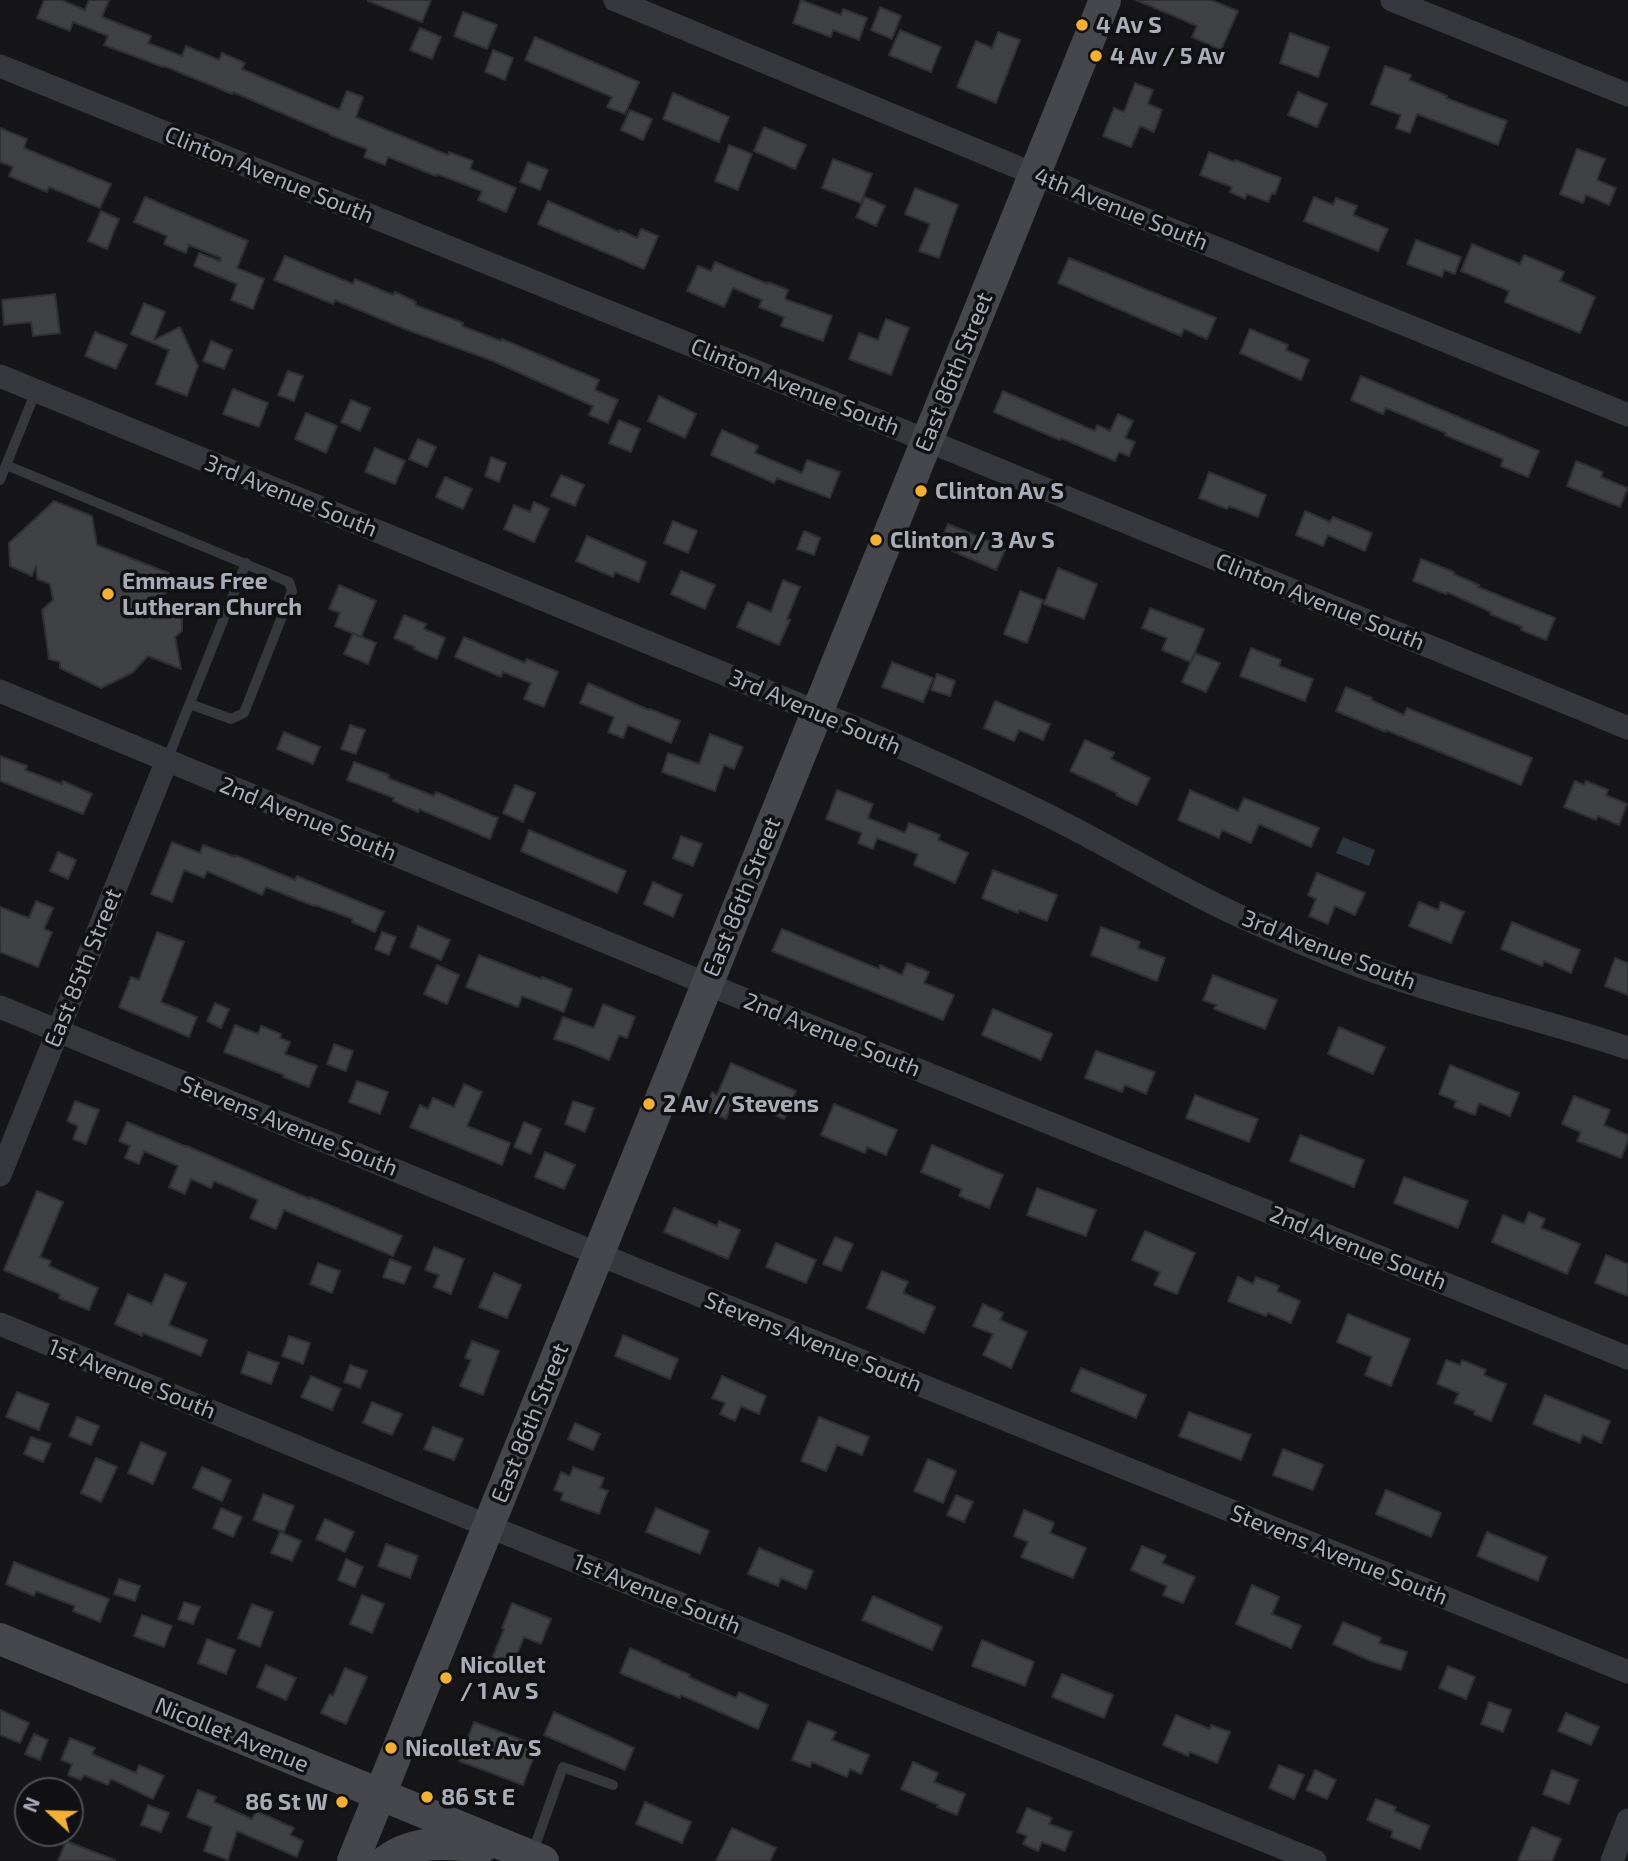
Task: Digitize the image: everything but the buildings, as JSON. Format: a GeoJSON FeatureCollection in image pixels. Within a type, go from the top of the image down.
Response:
{"type":"FeatureCollection","features":[{"type":"Feature","properties":{"kind":"street","name":"4th Avenue South"},"geometry":{"type":"LineString","coordinates":[[615,0],[1034,174],[1628,415]]}},
{"type":"Feature","properties":{"kind":"street","name":"East 86th Street"},"geometry":{"type":"LineString","coordinates":[[353,1861],[1105,0]]}},
{"type":"Feature","properties":{"kind":"street"},"geometry":{"type":"LineString","coordinates":[[1392,0],[1628,95]]}},
{"type":"Feature","properties":{"kind":"street","name":"Clinton Avenue South"},"geometry":{"type":"LineString","coordinates":[[0,66],[927,440],[1628,727]]}},
{"type":"Feature","properties":{"kind":"street","name":"3rd Avenue South"},"geometry":{"type":"LineString","coordinates":[[0,376],[817,712],[955,772],[1065,824],[1260,926],[1364,968],[1628,1048]]}},
{"type":"Feature","properties":{"kind":"street","name":"2nd Avenue South"},"geometry":{"type":"LineString","coordinates":[[0,691],[707,984],[1628,1358]]}},
{"type":"Feature","properties":{"kind":"street","name":"East 85th Street"},"geometry":{"type":"LineString","coordinates":[[0,1175],[167,760]]}},
{"type":"Feature","properties":{"kind":"street","name":"Stevens Avenue South"},"geometry":{"type":"LineString","coordinates":[[0,1007],[598,1254],[1628,1672]]}},
{"type":"Feature","properties":{"kind":"street","name":"1st Avenue South"},"geometry":{"type":"LineString","coordinates":[[0,1324],[488,1526],[1315,1861]]}},
{"type":"Feature","properties":{"kind":"street","name":"Nicollet Avenue"},"geometry":{"type":"LineString","coordinates":[[0,1639],[537,1859]]}},
{"type":"Feature","properties":{"kind":"street"},"geometry":{"type":"LineString","coordinates":[[1612,1861],[1628,1820]]}},
{"type":"Feature","properties":{"kind":"street"},"geometry":{"type":"LineString","coordinates":[[386,1861],[413,1847],[450,1843],[498,1849],[537,1859]]}},
{"type":"Feature","properties":{"kind":"lane"},"geometry":{"type":"LineString","coordinates":[[0,480],[36,391]]}},
{"type":"Feature","properties":{"kind":"lane"},"geometry":{"type":"LineString","coordinates":[[6,465],[289,582],[292,591],[244,713],[231,719],[190,704]]}},
{"type":"Feature","properties":{"kind":"lane"},"geometry":{"type":"LineString","coordinates":[[167,760],[246,563]]}},
{"type":"Feature","properties":{"kind":"lane"},"geometry":{"type":"LineString","coordinates":[[537,1859],[563,1767],[613,1785]]}},
{"type":"Feature","properties":{"kind":"shaded area"},"geometry":{"type":"Polygon","coordinates":[[[1343,837],[1375,850],[1369,866],[1336,853],[1343,837]]]}},
{"type":"Feature","properties":{"kind":"place","name":"4 Av S"},"geometry":{"type":"Point","coordinates":[1082,25]}},
{"type":"Feature","properties":{"kind":"place","name":"4 Av / 5 Av"},"geometry":{"type":"Point","coordinates":[1096,56]}},
{"type":"Feature","properties":{"kind":"place","name":"Clinton Av S"},"geometry":{"type":"Point","coordinates":[921,491]}},
{"type":"Feature","properties":{"kind":"place","name":"Clinton / 3 Av S"},"geometry":{"type":"Point","coordinates":[876,540]}},
{"type":"Feature","properties":{"kind":"place","name":"Emmaus Free Lutheran Church"},"geometry":{"type":"Point","coordinates":[108,594]}},
{"type":"Feature","properties":{"kind":"place","name":"2 Av / Stevens"},"geometry":{"type":"Point","coordinates":[649,1104]}},
{"type":"Feature","properties":{"kind":"place","name":"Nicollet / 1 Av S"},"geometry":{"type":"Point","coordinates":[446,1678]}},
{"type":"Feature","properties":{"kind":"place","name":"Nicollet Av S"},"geometry":{"type":"Point","coordinates":[391,1748]}},
{"type":"Feature","properties":{"kind":"place","name":"86 St E"},"geometry":{"type":"Point","coordinates":[427,1797]}},
{"type":"Feature","properties":{"kind":"place","name":"86 St W"},"geometry":{"type":"Point","coordinates":[342,1802]}}]}
